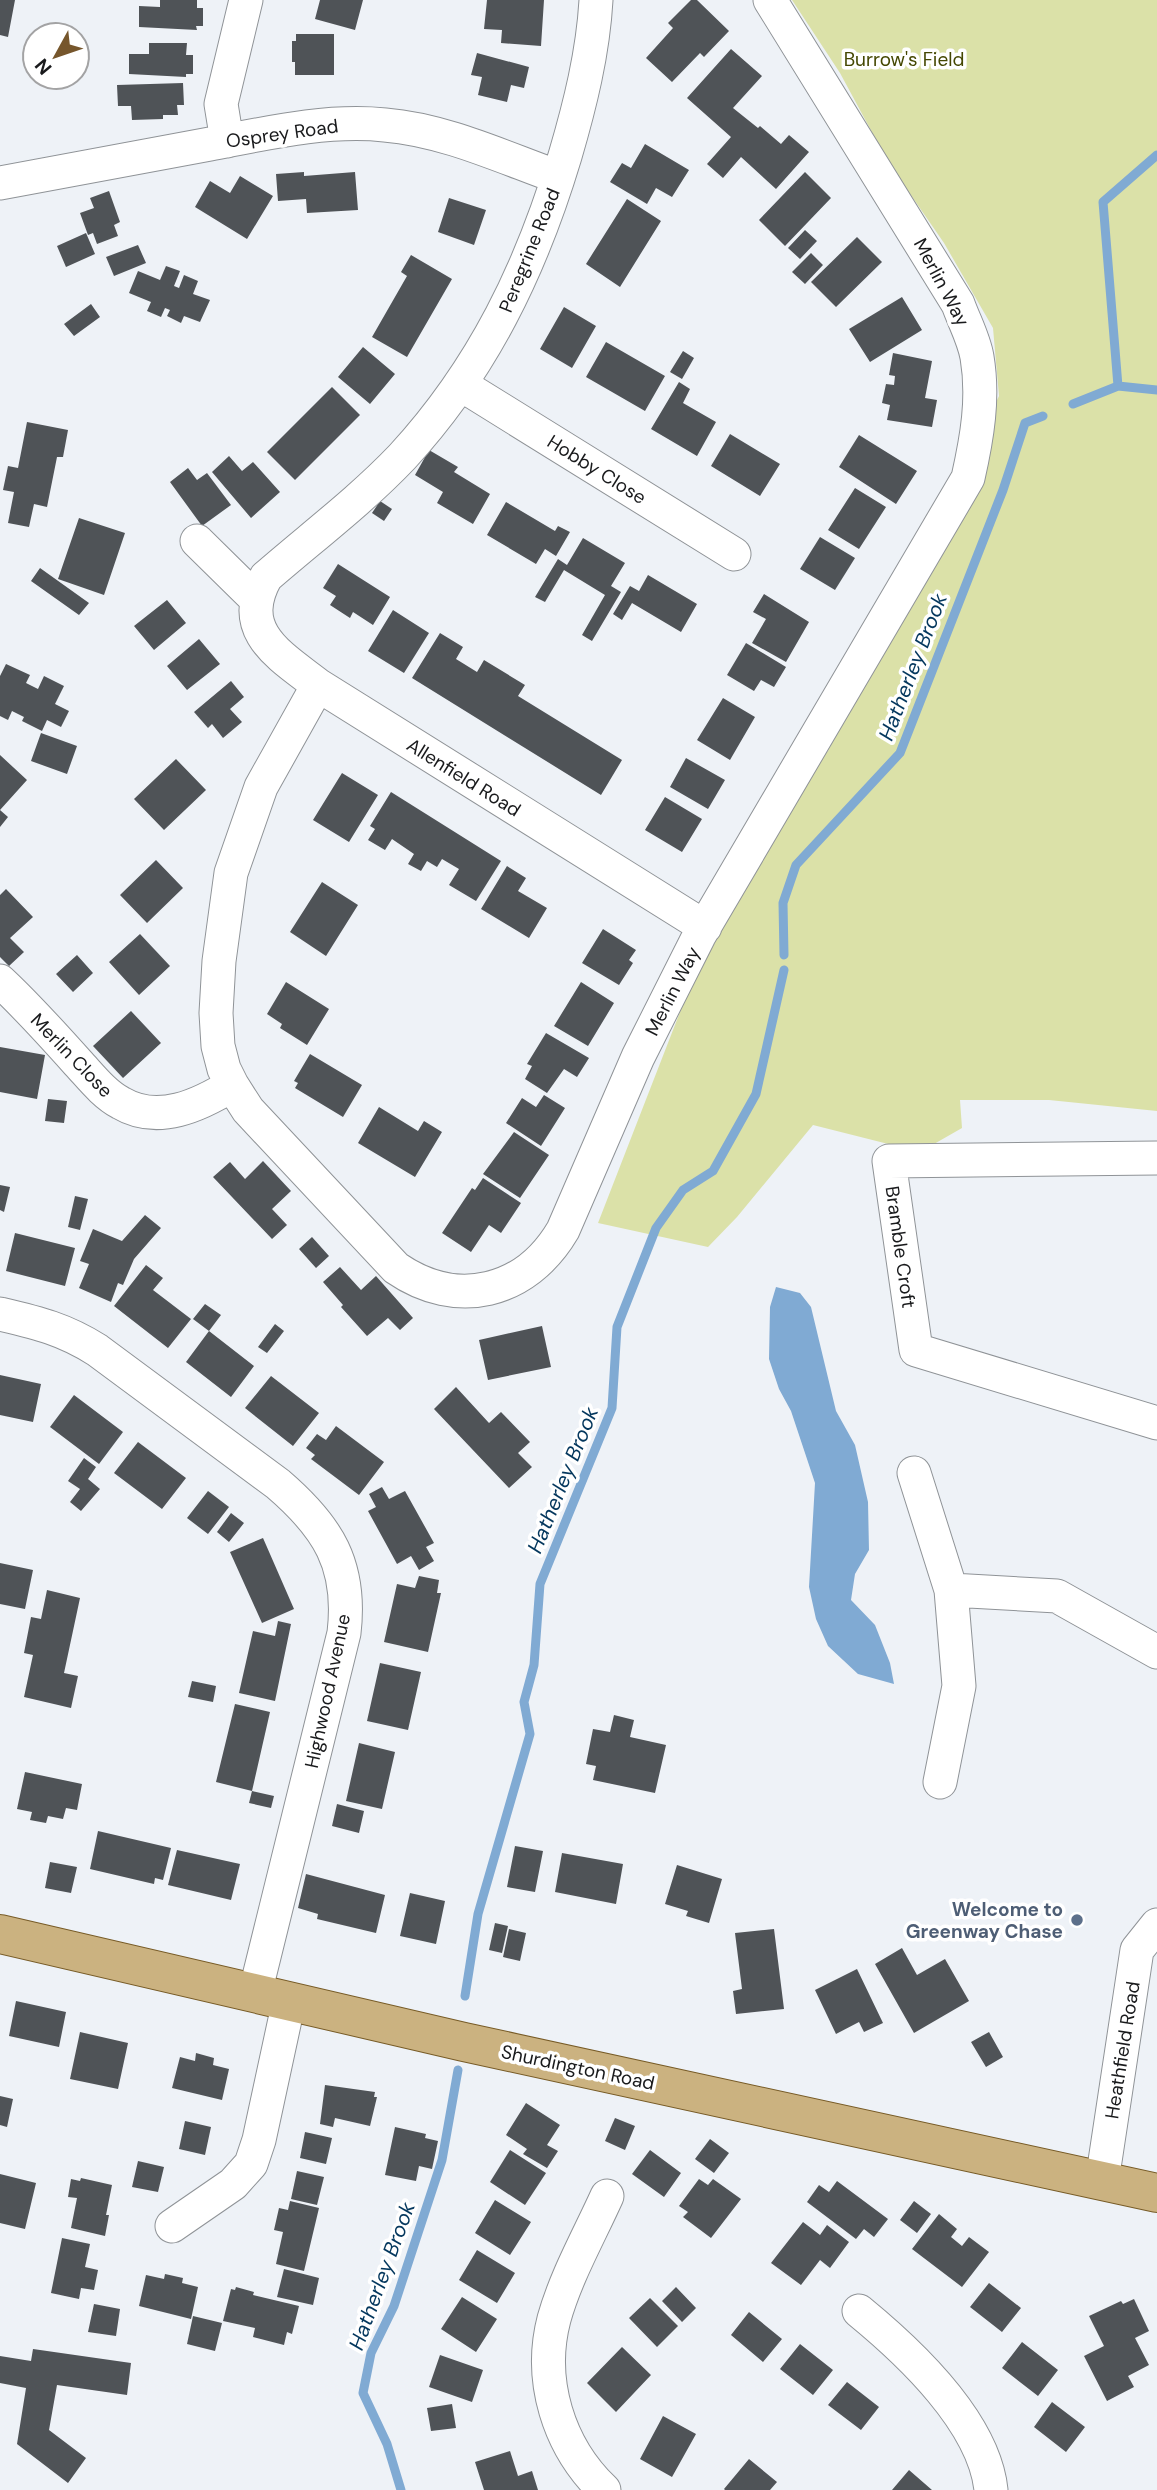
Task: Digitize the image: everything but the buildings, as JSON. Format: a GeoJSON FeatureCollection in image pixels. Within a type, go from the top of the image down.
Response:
{"type":"FeatureCollection","features":[{"type":"Feature","properties":{"kind":"main road","name":"Shurdington Road"},"geometry":{"type":"LineString","coordinates":[[0,1934],[1157,2193]]}},
{"type":"Feature","properties":{"kind":"street"},"geometry":{"type":"LineString","coordinates":[[227,141],[221,104],[246,0]]}},
{"type":"Feature","properties":{"kind":"street","name":"Peregrine Road"},"geometry":{"type":"LineString","coordinates":[[257,600],[266,577],[366,492],[401,457],[460,384],[493,332],[541,231],[558,177],[580,104],[595,26],[596,0]]}},
{"type":"Feature","properties":{"kind":"street","name":"Merlin Way"},"geometry":{"type":"LineString","coordinates":[[318,685],[261,787],[231,873],[223,925],[216,1013],[218,1046],[224,1069],[248,1110],[396,1268],[425,1285],[445,1290],[486,1290],[521,1275],[540,1262],[553,1248],[638,1057],[705,927],[968,478],[979,410],[977,354],[958,304],[771,0]]}},
{"type":"Feature","properties":{"kind":"street","name":"Osprey Road"},"geometry":{"type":"LineString","coordinates":[[0,183],[227,141],[349,123],[419,130],[453,139],[558,177]]}},
{"type":"Feature","properties":{"kind":"street","name":"Hobby Close"},"geometry":{"type":"LineString","coordinates":[[460,384],[734,554]]}},
{"type":"Feature","properties":{"kind":"street"},"geometry":{"type":"LineString","coordinates":[[197,541],[257,600]]}},
{"type":"Feature","properties":{"kind":"street","name":"Allenfield Road"},"geometry":{"type":"LineString","coordinates":[[257,600],[257,622],[268,645],[318,685],[705,927]]}},
{"type":"Feature","properties":{"kind":"street","name":"Merlin Close"},"geometry":{"type":"LineString","coordinates":[[0,981],[95,1082],[122,1105],[153,1113],[169,1112],[195,1104],[232,1085]]}},
{"type":"Feature","properties":{"kind":"street","name":"Bramble Croft"},"geometry":{"type":"LineString","coordinates":[[1157,1158],[889,1161],[916,1350],[1157,1423]]}},
{"type":"Feature","properties":{"kind":"street","name":"Highwood Avenue"},"geometry":{"type":"LineString","coordinates":[[0,1314],[71,1334],[97,1350],[268,1476],[295,1499],[323,1530],[342,1569],[346,1590],[344,1633],[272,1997],[259,2140],[251,2164],[233,2185],[172,2227]]}},
{"type":"Feature","properties":{"kind":"street"},"geometry":{"type":"LineString","coordinates":[[914,1474],[951,1590],[959,1686],[940,1782]]}},
{"type":"Feature","properties":{"kind":"street"},"geometry":{"type":"LineString","coordinates":[[951,1590],[1057,1596],[1157,1651]]}},
{"type":"Feature","properties":{"kind":"street","name":"Heathfield Road"},"geometry":{"type":"LineString","coordinates":[[1102,2181],[1137,1950],[1157,1925]]}},
{"type":"Feature","properties":{"kind":"street"},"geometry":{"type":"LineString","coordinates":[[604,2490],[578,2461],[566,2440],[557,2416],[549,2368],[550,2343],[562,2296],[607,2196]]}},
{"type":"Feature","properties":{"kind":"street"},"geometry":{"type":"LineString","coordinates":[[859,2311],[907,2353],[948,2400],[977,2444],[986,2464],[991,2490]]}},
{"type":"Feature","properties":{"kind":"green space","name":"Burrow's Field"},"geometry":{"type":"Polygon","coordinates":[[[792,0],[1157,0],[1157,1111],[1049,1100],[960,1100],[962,1128],[920,1152],[813,1125],[737,1217],[708,1247],[598,1223],[701,958],[812,759],[828,751],[999,396],[993,328],[944,243],[888,162],[840,73],[792,0]]]}},
{"type":"Feature","properties":{"kind":"water"},"geometry":{"type":"Polygon","coordinates":[[[776,1287],[800,1293],[811,1307],[836,1411],[855,1445],[868,1502],[869,1550],[855,1574],[851,1600],[875,1625],[890,1663],[894,1684],[858,1674],[828,1646],[816,1619],[809,1587],[815,1483],[791,1411],[779,1389],[769,1359],[770,1307],[776,1287]]]}},
{"type":"Feature","properties":{"kind":"waterway","name":"Hatherley Brook"},"geometry":{"type":"LineString","coordinates":[[1073,404],[1118,386],[1103,202],[1157,155]]}},
{"type":"Feature","properties":{"kind":"waterway"},"geometry":{"type":"LineString","coordinates":[[1118,386],[1157,390]]}},
{"type":"Feature","properties":{"kind":"waterway","name":"Hatherley Brook"},"geometry":{"type":"LineString","coordinates":[[784,955],[783,903],[796,865],[900,753],[1003,490],[1025,423],[1043,416]]}},
{"type":"Feature","properties":{"kind":"waterway","name":"Hatherley Brook"},"geometry":{"type":"LineString","coordinates":[[465,1996],[478,1914],[530,1734],[524,1702],[534,1665],[540,1584],[612,1408],[617,1327],[656,1228],[683,1190],[713,1171],[756,1094],[784,970]]}},
{"type":"Feature","properties":{"kind":"waterway","name":"Hatherley Brook"},"geometry":{"type":"LineString","coordinates":[[401,2490],[387,2444],[363,2393],[371,2353],[394,2306],[442,2160],[458,2070]]}},
{"type":"Feature","properties":{"kind":"place","name":"Welcome to Greenway Chase"},"geometry":{"type":"Point","coordinates":[1077,1920]}}]}
